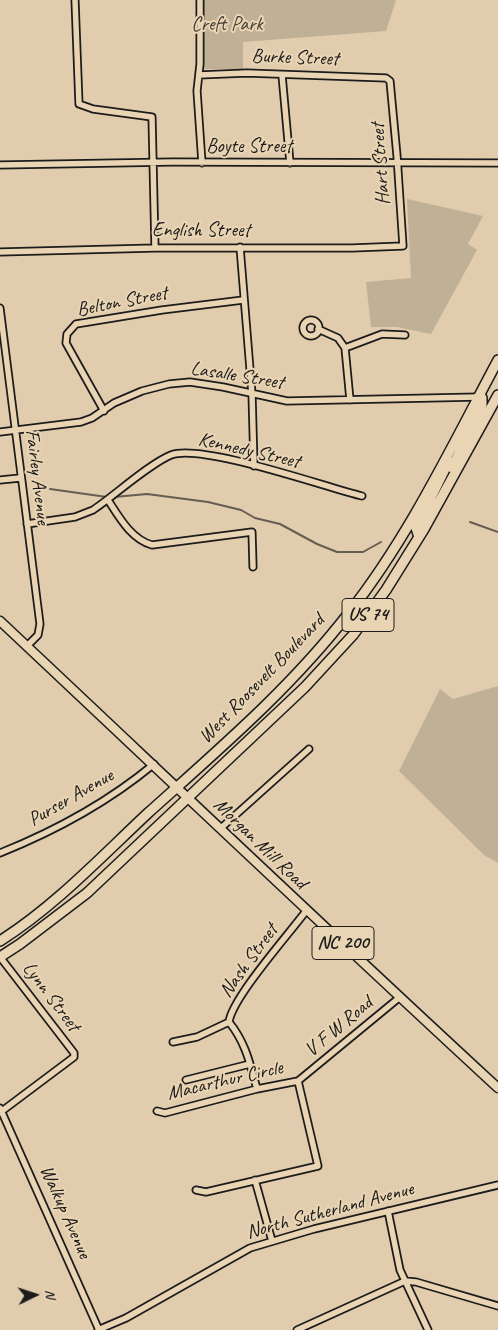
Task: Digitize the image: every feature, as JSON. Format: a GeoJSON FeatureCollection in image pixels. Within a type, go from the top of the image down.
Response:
{"type":"FeatureCollection","features":[{"type":"Feature","properties":{"kind":"highway","name":"West Roosevelt Boulevard"},"geometry":{"type":"LineString","coordinates":[[0,941],[65,892],[313,657],[348,615],[412,520],[498,360]]}},
{"type":"Feature","properties":{"kind":"highway","name":"West Roosevelt Boulevard"},"geometry":{"type":"LineString","coordinates":[[0,957],[87,893],[305,686],[353,635],[386,590],[419,537],[498,396]]}},
{"type":"Feature","properties":{"kind":"highway"},"geometry":{"type":"LineString","coordinates":[[442,496],[459,451],[482,405],[482,398],[478,397]]}},
{"type":"Feature","properties":{"kind":"highway"},"geometry":{"type":"LineString","coordinates":[[419,537],[416,528],[445,472],[456,437]]}},
{"type":"Feature","properties":{"kind":"main road","name":"Morgan Mill Road"},"geometry":{"type":"LineString","coordinates":[[0,621],[154,764],[306,911],[498,1088]]}},
{"type":"Feature","properties":{"kind":"street"},"geometry":{"type":"LineString","coordinates":[[75,0],[79,104],[93,109],[152,118],[155,248]]}},
{"type":"Feature","properties":{"kind":"street"},"geometry":{"type":"LineString","coordinates":[[200,0],[198,110],[202,163]]}},
{"type":"Feature","properties":{"kind":"street","name":"Burke Street"},"geometry":{"type":"LineString","coordinates":[[199,75],[247,73],[374,76],[386,78],[390,81]]}},
{"type":"Feature","properties":{"kind":"street"},"geometry":{"type":"LineString","coordinates":[[282,75],[290,163]]}},
{"type":"Feature","properties":{"kind":"street","name":"Hart Street"},"geometry":{"type":"LineString","coordinates":[[390,81],[398,163],[403,246]]}},
{"type":"Feature","properties":{"kind":"street","name":"Boyte Street"},"geometry":{"type":"LineString","coordinates":[[0,165],[154,162],[498,163]]}},
{"type":"Feature","properties":{"kind":"street","name":"English Street"},"geometry":{"type":"LineString","coordinates":[[0,252],[155,248],[352,248],[403,246]]}},
{"type":"Feature","properties":{"kind":"street"},"geometry":{"type":"LineString","coordinates":[[240,247],[252,394],[254,466]]}},
{"type":"Feature","properties":{"kind":"street","name":"Belton Street"},"geometry":{"type":"LineString","coordinates":[[104,411],[66,343],[69,330],[76,324],[244,300]]}},
{"type":"Feature","properties":{"kind":"street","name":"Fairley Avenue"},"geometry":{"type":"LineString","coordinates":[[0,308],[40,630],[35,639],[27,646]]}},
{"type":"Feature","properties":{"kind":"street"},"geometry":{"type":"LineString","coordinates":[[318,330],[338,338],[345,348],[350,400]]}},
{"type":"Feature","properties":{"kind":"street"},"geometry":{"type":"LineString","coordinates":[[345,348],[371,336],[389,333],[405,335]]}},
{"type":"Feature","properties":{"kind":"street","name":"Lasalle Street"},"geometry":{"type":"LineString","coordinates":[[0,432],[81,422],[104,411],[114,403],[142,391],[169,384],[203,383],[287,401],[478,397]]}},
{"type":"Feature","properties":{"kind":"street","name":"Kennedy Street"},"geometry":{"type":"LineString","coordinates":[[27,524],[81,516],[108,500],[171,455],[197,453],[254,466],[362,496]]}},
{"type":"Feature","properties":{"kind":"street"},"geometry":{"type":"LineString","coordinates":[[0,480],[20,478]]}},
{"type":"Feature","properties":{"kind":"street"},"geometry":{"type":"LineString","coordinates":[[108,500],[133,534],[144,543],[168,543],[252,532],[253,567]]}},
{"type":"Feature","properties":{"kind":"street"},"geometry":{"type":"LineString","coordinates":[[221,828],[309,749]]}},
{"type":"Feature","properties":{"kind":"street","name":"Purser Avenue"},"geometry":{"type":"LineString","coordinates":[[0,853],[63,826],[118,791],[154,764]]}},
{"type":"Feature","properties":{"kind":"street","name":"Nash Street"},"geometry":{"type":"LineString","coordinates":[[256,1089],[241,1036],[230,1022],[234,1007],[306,911]]}},
{"type":"Feature","properties":{"kind":"street","name":"Lynn Street"},"geometry":{"type":"LineString","coordinates":[[0,957],[74,1053],[74,1057],[1,1110]]}},
{"type":"Feature","properties":{"kind":"street","name":"V F W Road"},"geometry":{"type":"LineString","coordinates":[[298,1081],[400,997]]}},
{"type":"Feature","properties":{"kind":"street"},"geometry":{"type":"LineString","coordinates":[[173,1042],[197,1037],[224,1027],[230,1022]]}},
{"type":"Feature","properties":{"kind":"street"},"geometry":{"type":"LineString","coordinates":[[186,1080],[250,1064]]}},
{"type":"Feature","properties":{"kind":"street","name":"Macarthur Circle"},"geometry":{"type":"LineString","coordinates":[[157,1112],[165,1113],[256,1089],[298,1081],[318,1166],[206,1192],[196,1190]]}},
{"type":"Feature","properties":{"kind":"street","name":"Walkup Avenue"},"geometry":{"type":"LineString","coordinates":[[1,1110],[98,1330]]}},
{"type":"Feature","properties":{"kind":"street"},"geometry":{"type":"LineString","coordinates":[[255,1180],[272,1241]]}},
{"type":"Feature","properties":{"kind":"street","name":"North Sutherland Avenue"},"geometry":{"type":"LineString","coordinates":[[98,1330],[126,1318],[237,1254],[272,1241],[498,1184]]}},
{"type":"Feature","properties":{"kind":"street"},"geometry":{"type":"LineString","coordinates":[[388,1211],[400,1270],[428,1330]]}},
{"type":"Feature","properties":{"kind":"street"},"geometry":{"type":"LineString","coordinates":[[297,1330],[405,1281],[416,1282],[498,1306]]}},
{"type":"Feature","properties":{"kind":"green space","name":"Creft Park"},"geometry":{"type":"Polygon","coordinates":[[[204,0],[396,0],[386,31],[243,42],[243,69],[204,69],[204,0]]]}},
{"type":"Feature","properties":{"kind":"green space"},"geometry":{"type":"Polygon","coordinates":[[[407,199],[483,216],[468,244],[477,250],[431,334],[397,327],[371,327],[366,282],[411,278],[407,199]]]}},
{"type":"Feature","properties":{"kind":"green space"},"geometry":{"type":"Polygon","coordinates":[[[498,686],[498,863],[484,855],[399,771],[440,689],[453,699],[498,686]]]}},
{"type":"Feature","properties":{"kind":"waterway"},"geometry":{"type":"LineString","coordinates":[[50,489],[107,497]]}},
{"type":"Feature","properties":{"kind":"waterway"},"geometry":{"type":"LineString","coordinates":[[114,497],[147,494],[208,502],[241,510],[255,518],[280,524],[317,544],[337,552],[363,552],[381,542]]}},
{"type":"Feature","properties":{"kind":"waterway"},"geometry":{"type":"LineString","coordinates":[[470,522],[498,532]]}}]}
